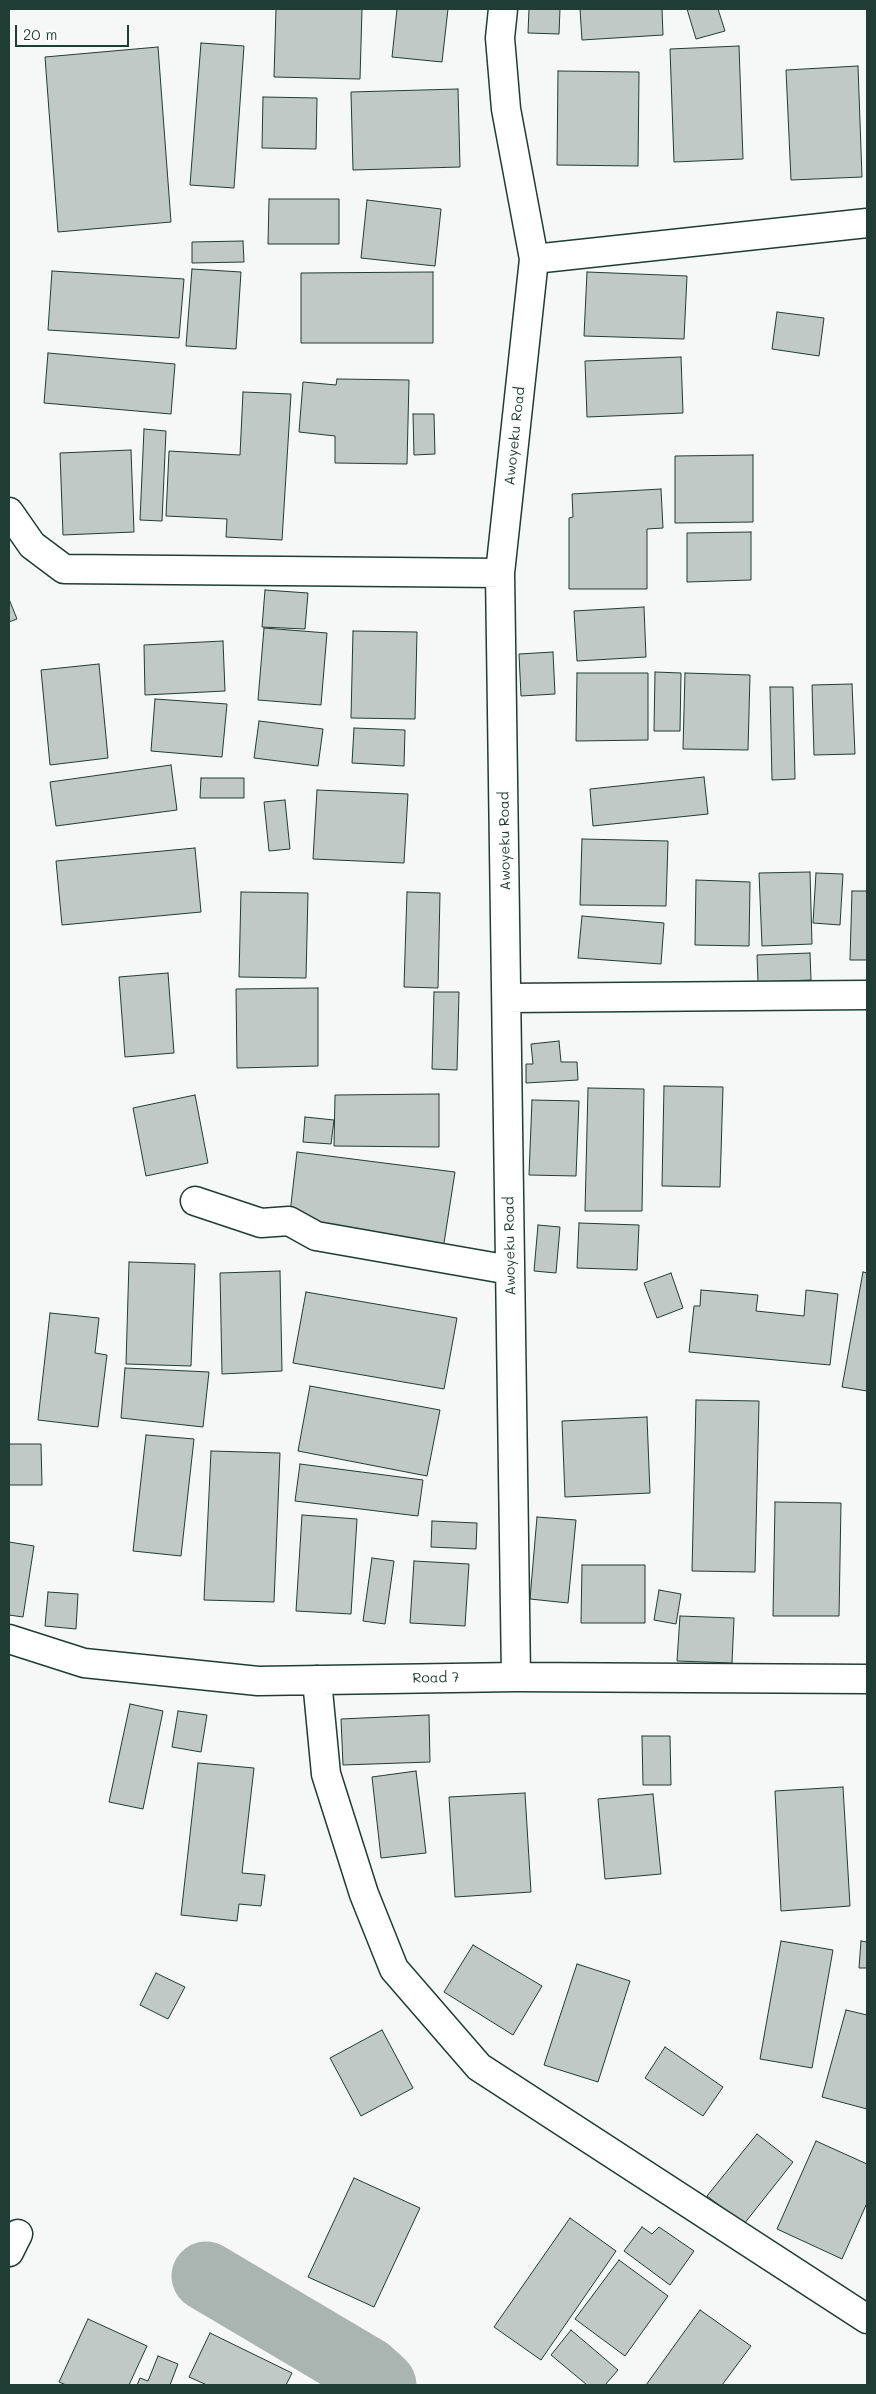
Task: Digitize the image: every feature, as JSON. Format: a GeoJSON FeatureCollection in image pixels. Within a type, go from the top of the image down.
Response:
{"type":"FeatureCollection","features":[{"type":"Feature","properties":{"kind":"street","name":"Awoyeku Road"},"geometry":{"type":"LineString","coordinates":[[503,9],[500,38],[506,109],[534,259],[500,573],[516,1677]]}},
{"type":"Feature","properties":{"kind":"street"},"geometry":{"type":"LineString","coordinates":[[534,259],[867,223]]}},
{"type":"Feature","properties":{"kind":"street"},"geometry":{"type":"LineString","coordinates":[[9,512],[32,545],[64,569],[500,573]]}},
{"type":"Feature","properties":{"kind":"street"},"geometry":{"type":"LineString","coordinates":[[507,998],[867,995]]}},
{"type":"Feature","properties":{"kind":"street"},"geometry":{"type":"LineString","coordinates":[[195,1201],[260,1223],[288,1221],[316,1236],[510,1270]]}},
{"type":"Feature","properties":{"kind":"street","name":"Road 7"},"geometry":{"type":"LineString","coordinates":[[9,1639],[84,1663],[241,1679],[317,1680],[516,1677],[867,1679]]}},
{"type":"Feature","properties":{"kind":"street"},"geometry":{"type":"LineString","coordinates":[[317,1680],[326,1774],[364,1894],[394,1969],[400,1976],[479,2067],[867,2319]]}},
{"type":"Feature","properties":{"kind":"building"},"geometry":{"type":"Polygon","coordinates":[[[276,9],[362,9],[360,79],[274,77],[276,9]]]}},
{"type":"Feature","properties":{"kind":"building"},"geometry":{"type":"Polygon","coordinates":[[[397,9],[448,9],[442,62],[392,57],[397,9]]]}},
{"type":"Feature","properties":{"kind":"building"},"geometry":{"type":"Polygon","coordinates":[[[529,9],[560,9],[559,34],[528,33],[529,9]]]}},
{"type":"Feature","properties":{"kind":"building"},"geometry":{"type":"Polygon","coordinates":[[[580,9],[662,9],[663,35],[582,40],[580,9]]]}},
{"type":"Feature","properties":{"kind":"building"},"geometry":{"type":"Polygon","coordinates":[[[687,9],[718,9],[725,31],[696,39],[687,9]]]}},
{"type":"Feature","properties":{"kind":"building"},"geometry":{"type":"Polygon","coordinates":[[[201,43],[244,46],[234,188],[190,185],[201,43]]]}},
{"type":"Feature","properties":{"kind":"building"},"geometry":{"type":"Polygon","coordinates":[[[739,46],[743,159],[674,162],[670,49],[739,46]]]}},
{"type":"Feature","properties":{"kind":"building"},"geometry":{"type":"Polygon","coordinates":[[[158,47],[171,222],[58,232],[45,57],[158,47]]]}},
{"type":"Feature","properties":{"kind":"building"},"geometry":{"type":"Polygon","coordinates":[[[858,66],[862,177],[791,180],[786,70],[858,66]]]}},
{"type":"Feature","properties":{"kind":"building"},"geometry":{"type":"Polygon","coordinates":[[[558,71],[639,72],[638,166],[557,165],[558,71]]]}},
{"type":"Feature","properties":{"kind":"building"},"geometry":{"type":"Polygon","coordinates":[[[458,89],[460,167],[353,170],[351,92],[458,89]]]}},
{"type":"Feature","properties":{"kind":"building"},"geometry":{"type":"Polygon","coordinates":[[[263,97],[317,98],[316,149],[262,148],[263,97]]]}},
{"type":"Feature","properties":{"kind":"building"},"geometry":{"type":"Polygon","coordinates":[[[269,199],[339,199],[339,244],[268,244],[269,199]]]}},
{"type":"Feature","properties":{"kind":"building"},"geometry":{"type":"Polygon","coordinates":[[[367,200],[441,209],[435,266],[361,258],[367,200]]]}},
{"type":"Feature","properties":{"kind":"building"},"geometry":{"type":"Polygon","coordinates":[[[243,241],[244,262],[192,263],[192,242],[243,241]]]}},
{"type":"Feature","properties":{"kind":"building"},"geometry":{"type":"Polygon","coordinates":[[[192,269],[241,272],[236,349],[186,346],[192,269]]]}},
{"type":"Feature","properties":{"kind":"building"},"geometry":{"type":"Polygon","coordinates":[[[52,271],[184,279],[179,338],[48,330],[52,271]]]}},
{"type":"Feature","properties":{"kind":"building"},"geometry":{"type":"Polygon","coordinates":[[[433,272],[433,343],[301,343],[301,273],[433,272]]]}},
{"type":"Feature","properties":{"kind":"building"},"geometry":{"type":"Polygon","coordinates":[[[587,272],[687,276],[684,339],[584,336],[587,272]]]}},
{"type":"Feature","properties":{"kind":"building"},"geometry":{"type":"Polygon","coordinates":[[[777,312],[824,318],[819,356],[772,349],[777,312]]]}},
{"type":"Feature","properties":{"kind":"building"},"geometry":{"type":"Polygon","coordinates":[[[48,353],[175,364],[171,414],[44,403],[48,353]]]}},
{"type":"Feature","properties":{"kind":"building"},"geometry":{"type":"Polygon","coordinates":[[[681,357],[683,413],[587,417],[585,361],[681,357]]]}},
{"type":"Feature","properties":{"kind":"building"},"geometry":{"type":"Polygon","coordinates":[[[337,379],[409,380],[407,464],[335,463],[335,436],[299,432],[303,382],[336,385],[337,379]]]}},
{"type":"Feature","properties":{"kind":"building"},"geometry":{"type":"Polygon","coordinates":[[[243,392],[291,394],[282,540],[226,537],[227,519],[166,516],[169,451],[240,455],[243,392]]]}},
{"type":"Feature","properties":{"kind":"building"},"geometry":{"type":"Polygon","coordinates":[[[413,414],[434,414],[435,454],[414,455],[413,414]]]}},
{"type":"Feature","properties":{"kind":"building"},"geometry":{"type":"Polygon","coordinates":[[[144,429],[166,431],[162,521],[140,520],[144,429]]]}},
{"type":"Feature","properties":{"kind":"building"},"geometry":{"type":"Polygon","coordinates":[[[131,450],[134,532],[63,535],[60,453],[131,450]]]}},
{"type":"Feature","properties":{"kind":"building"},"geometry":{"type":"Polygon","coordinates":[[[753,455],[753,522],[675,523],[675,456],[753,455]]]}},
{"type":"Feature","properties":{"kind":"building"},"geometry":{"type":"Polygon","coordinates":[[[661,489],[663,528],[647,529],[647,589],[569,589],[569,518],[573,517],[572,494],[661,489]]]}},
{"type":"Feature","properties":{"kind":"building"},"geometry":{"type":"Polygon","coordinates":[[[751,532],[751,580],[687,582],[687,533],[751,532]]]}},
{"type":"Feature","properties":{"kind":"building"},"geometry":{"type":"Polygon","coordinates":[[[265,590],[308,593],[305,629],[262,627],[265,590]]]}},
{"type":"Feature","properties":{"kind":"building"},"geometry":{"type":"Polygon","coordinates":[[[9,599],[17,619],[9,622],[9,599]]]}},
{"type":"Feature","properties":{"kind":"building"},"geometry":{"type":"Polygon","coordinates":[[[644,607],[646,657],[577,661],[574,611],[644,607]]]}},
{"type":"Feature","properties":{"kind":"building"},"geometry":{"type":"Polygon","coordinates":[[[264,628],[327,633],[321,705],[258,700],[264,628]]]}},
{"type":"Feature","properties":{"kind":"building"},"geometry":{"type":"Polygon","coordinates":[[[353,631],[417,632],[415,719],[351,718],[353,631]]]}},
{"type":"Feature","properties":{"kind":"building"},"geometry":{"type":"Polygon","coordinates":[[[223,641],[225,691],[145,695],[144,645],[223,641]]]}},
{"type":"Feature","properties":{"kind":"building"},"geometry":{"type":"Polygon","coordinates":[[[553,652],[555,694],[521,696],[519,654],[553,652]]]}},
{"type":"Feature","properties":{"kind":"building"},"geometry":{"type":"Polygon","coordinates":[[[99,664],[108,758],[50,765],[41,670],[99,664]]]}},
{"type":"Feature","properties":{"kind":"building"},"geometry":{"type":"Polygon","coordinates":[[[655,672],[681,673],[680,731],[654,731],[655,672]]]}},
{"type":"Feature","properties":{"kind":"building"},"geometry":{"type":"Polygon","coordinates":[[[577,673],[648,673],[648,740],[576,741],[577,673]]]}},
{"type":"Feature","properties":{"kind":"building"},"geometry":{"type":"Polygon","coordinates":[[[685,673],[750,675],[748,750],[683,749],[685,673]]]}},
{"type":"Feature","properties":{"kind":"building"},"geometry":{"type":"Polygon","coordinates":[[[852,684],[855,754],[814,755],[812,685],[852,684]]]}},
{"type":"Feature","properties":{"kind":"building"},"geometry":{"type":"Polygon","coordinates":[[[770,687],[793,687],[795,779],[772,780],[770,687]]]}},
{"type":"Feature","properties":{"kind":"building"},"geometry":{"type":"Polygon","coordinates":[[[155,699],[227,704],[222,757],[151,751],[155,699]]]}},
{"type":"Feature","properties":{"kind":"building"},"geometry":{"type":"Polygon","coordinates":[[[259,721],[323,729],[318,766],[254,758],[259,721]]]}},
{"type":"Feature","properties":{"kind":"building"},"geometry":{"type":"Polygon","coordinates":[[[354,728],[405,730],[404,766],[352,763],[354,728]]]}},
{"type":"Feature","properties":{"kind":"building"},"geometry":{"type":"Polygon","coordinates":[[[171,765],[177,810],[56,826],[50,782],[171,765]]]}},
{"type":"Feature","properties":{"kind":"building"},"geometry":{"type":"Polygon","coordinates":[[[704,777],[708,814],[593,826],[590,789],[704,777]]]}},
{"type":"Feature","properties":{"kind":"building"},"geometry":{"type":"Polygon","coordinates":[[[201,778],[244,778],[244,798],[200,798],[201,778]]]}},
{"type":"Feature","properties":{"kind":"building"},"geometry":{"type":"Polygon","coordinates":[[[317,790],[408,794],[404,863],[313,859],[317,790]]]}},
{"type":"Feature","properties":{"kind":"building"},"geometry":{"type":"Polygon","coordinates":[[[285,800],[290,849],[269,851],[264,802],[285,800]]]}},
{"type":"Feature","properties":{"kind":"building"},"geometry":{"type":"Polygon","coordinates":[[[582,839],[668,841],[666,906],[580,905],[582,839]]]}},
{"type":"Feature","properties":{"kind":"building"},"geometry":{"type":"Polygon","coordinates":[[[195,848],[201,912],[62,925],[56,861],[195,848]]]}},
{"type":"Feature","properties":{"kind":"building"},"geometry":{"type":"Polygon","coordinates":[[[810,872],[812,944],[762,946],[759,873],[810,872]]]}},
{"type":"Feature","properties":{"kind":"building"},"geometry":{"type":"Polygon","coordinates":[[[816,873],[843,874],[840,925],[813,923],[816,873]]]}},
{"type":"Feature","properties":{"kind":"building"},"geometry":{"type":"Polygon","coordinates":[[[696,880],[750,882],[749,946],[695,945],[696,880]]]}},
{"type":"Feature","properties":{"kind":"building"},"geometry":{"type":"Polygon","coordinates":[[[852,891],[867,891],[867,960],[850,960],[852,891]]]}},
{"type":"Feature","properties":{"kind":"building"},"geometry":{"type":"Polygon","coordinates":[[[241,892],[308,893],[306,978],[239,977],[241,892]]]}},
{"type":"Feature","properties":{"kind":"building"},"geometry":{"type":"Polygon","coordinates":[[[407,892],[440,893],[438,988],[404,987],[407,892]]]}},
{"type":"Feature","properties":{"kind":"building"},"geometry":{"type":"Polygon","coordinates":[[[582,916],[664,923],[661,964],[578,958],[582,916]]]}},
{"type":"Feature","properties":{"kind":"building"},"geometry":{"type":"Polygon","coordinates":[[[810,953],[811,980],[758,982],[757,955],[810,953]]]}},
{"type":"Feature","properties":{"kind":"building"},"geometry":{"type":"Polygon","coordinates":[[[168,973],[174,1053],[125,1057],[119,977],[168,973]]]}},
{"type":"Feature","properties":{"kind":"building"},"geometry":{"type":"Polygon","coordinates":[[[318,988],[318,1066],[237,1068],[236,989],[318,988]]]}},
{"type":"Feature","properties":{"kind":"building"},"geometry":{"type":"Polygon","coordinates":[[[434,992],[459,992],[457,1070],[432,1069],[434,992]]]}},
{"type":"Feature","properties":{"kind":"building"},"geometry":{"type":"Polygon","coordinates":[[[559,1041],[561,1062],[577,1062],[578,1080],[526,1083],[526,1064],[533,1064],[531,1044],[559,1041]]]}},
{"type":"Feature","properties":{"kind":"building"},"geometry":{"type":"Polygon","coordinates":[[[664,1086],[723,1087],[720,1187],[662,1186],[664,1086]]]}},
{"type":"Feature","properties":{"kind":"building"},"geometry":{"type":"Polygon","coordinates":[[[588,1088],[644,1089],[642,1211],[585,1211],[588,1088]]]}},
{"type":"Feature","properties":{"kind":"building"},"geometry":{"type":"Polygon","coordinates":[[[439,1094],[439,1147],[334,1146],[335,1095],[439,1094]]]}},
{"type":"Feature","properties":{"kind":"building"},"geometry":{"type":"Polygon","coordinates":[[[195,1095],[208,1163],[146,1176],[133,1108],[195,1095]]]}},
{"type":"Feature","properties":{"kind":"building"},"geometry":{"type":"Polygon","coordinates":[[[532,1100],[579,1101],[576,1176],[529,1175],[532,1100]]]}},
{"type":"Feature","properties":{"kind":"building"},"geometry":{"type":"Polygon","coordinates":[[[305,1117],[334,1120],[331,1144],[303,1142],[305,1117]]]}},
{"type":"Feature","properties":{"kind":"building"},"geometry":{"type":"Polygon","coordinates":[[[297,1152],[455,1172],[442,1256],[368,1238],[290,1213],[297,1152]]]}},
{"type":"Feature","properties":{"kind":"building"},"geometry":{"type":"Polygon","coordinates":[[[579,1223],[639,1225],[637,1270],[577,1268],[579,1223]]]}},
{"type":"Feature","properties":{"kind":"building"},"geometry":{"type":"Polygon","coordinates":[[[538,1225],[560,1227],[556,1273],[534,1271],[538,1225]]]}},
{"type":"Feature","properties":{"kind":"building"},"geometry":{"type":"Polygon","coordinates":[[[129,1262],[195,1264],[191,1366],[126,1364],[129,1262]]]}},
{"type":"Feature","properties":{"kind":"building"},"geometry":{"type":"Polygon","coordinates":[[[280,1271],[282,1371],[222,1374],[220,1273],[280,1271]]]}},
{"type":"Feature","properties":{"kind":"building"},"geometry":{"type":"Polygon","coordinates":[[[863,1272],[867,1273],[867,1391],[842,1387],[863,1272]]]}},
{"type":"Feature","properties":{"kind":"building"},"geometry":{"type":"Polygon","coordinates":[[[671,1273],[683,1308],[657,1318],[644,1283],[671,1273]]]}},
{"type":"Feature","properties":{"kind":"building"},"geometry":{"type":"Polygon","coordinates":[[[701,1290],[758,1295],[756,1311],[804,1316],[806,1290],[838,1294],[830,1365],[689,1352],[694,1306],[700,1306],[701,1290]]]}},
{"type":"Feature","properties":{"kind":"building"},"geometry":{"type":"Polygon","coordinates":[[[306,1292],[457,1318],[444,1389],[293,1363],[306,1292]]]}},
{"type":"Feature","properties":{"kind":"building"},"geometry":{"type":"Polygon","coordinates":[[[50,1313],[99,1318],[95,1353],[107,1355],[98,1427],[38,1420],[50,1313]]]}},
{"type":"Feature","properties":{"kind":"building"},"geometry":{"type":"Polygon","coordinates":[[[125,1368],[209,1372],[203,1427],[121,1418],[125,1368]]]}},
{"type":"Feature","properties":{"kind":"building"},"geometry":{"type":"Polygon","coordinates":[[[310,1386],[440,1410],[427,1476],[298,1451],[310,1386]]]}},
{"type":"Feature","properties":{"kind":"building"},"geometry":{"type":"Polygon","coordinates":[[[696,1400],[759,1401],[755,1572],[692,1571],[696,1400]]]}},
{"type":"Feature","properties":{"kind":"building"},"geometry":{"type":"Polygon","coordinates":[[[647,1417],[650,1493],[565,1497],[562,1421],[647,1417]]]}},
{"type":"Feature","properties":{"kind":"building"},"geometry":{"type":"Polygon","coordinates":[[[146,1435],[194,1439],[181,1556],[133,1551],[146,1435]]]}},
{"type":"Feature","properties":{"kind":"building"},"geometry":{"type":"Polygon","coordinates":[[[9,1444],[41,1444],[42,1485],[9,1485],[9,1444]]]}},
{"type":"Feature","properties":{"kind":"building"},"geometry":{"type":"Polygon","coordinates":[[[211,1451],[280,1453],[274,1602],[204,1600],[211,1451]]]}},
{"type":"Feature","properties":{"kind":"building"},"geometry":{"type":"Polygon","coordinates":[[[300,1464],[423,1480],[418,1516],[295,1501],[300,1464]]]}},
{"type":"Feature","properties":{"kind":"building"},"geometry":{"type":"Polygon","coordinates":[[[775,1502],[841,1503],[839,1616],[773,1616],[775,1502]]]}},
{"type":"Feature","properties":{"kind":"building"},"geometry":{"type":"Polygon","coordinates":[[[302,1515],[357,1519],[351,1614],[296,1611],[302,1515]]]}},
{"type":"Feature","properties":{"kind":"building"},"geometry":{"type":"Polygon","coordinates":[[[537,1517],[576,1520],[568,1603],[530,1599],[537,1517]]]}},
{"type":"Feature","properties":{"kind":"building"},"geometry":{"type":"Polygon","coordinates":[[[432,1521],[477,1523],[476,1549],[431,1547],[432,1521]]]}},
{"type":"Feature","properties":{"kind":"building"},"geometry":{"type":"Polygon","coordinates":[[[9,1542],[34,1546],[23,1617],[9,1615],[9,1542]]]}},
{"type":"Feature","properties":{"kind":"building"},"geometry":{"type":"Polygon","coordinates":[[[372,1558],[394,1561],[385,1624],[363,1621],[372,1558]]]}},
{"type":"Feature","properties":{"kind":"building"},"geometry":{"type":"Polygon","coordinates":[[[414,1561],[469,1564],[465,1626],[410,1623],[414,1561]]]}},
{"type":"Feature","properties":{"kind":"building"},"geometry":{"type":"Polygon","coordinates":[[[582,1565],[645,1565],[645,1623],[581,1623],[582,1565]]]}},
{"type":"Feature","properties":{"kind":"building"},"geometry":{"type":"Polygon","coordinates":[[[659,1590],[681,1594],[676,1624],[654,1620],[659,1590]]]}},
{"type":"Feature","properties":{"kind":"building"},"geometry":{"type":"Polygon","coordinates":[[[48,1592],[78,1594],[76,1629],[45,1626],[48,1592]]]}},
{"type":"Feature","properties":{"kind":"building"},"geometry":{"type":"Polygon","coordinates":[[[680,1616],[734,1618],[732,1663],[677,1661],[680,1616]]]}},
{"type":"Feature","properties":{"kind":"building"},"geometry":{"type":"Polygon","coordinates":[[[130,1704],[163,1711],[143,1809],[109,1802],[130,1704]]]}},
{"type":"Feature","properties":{"kind":"building"},"geometry":{"type":"Polygon","coordinates":[[[178,1711],[207,1715],[201,1752],[172,1747],[178,1711]]]}},
{"type":"Feature","properties":{"kind":"building"},"geometry":{"type":"Polygon","coordinates":[[[429,1715],[430,1762],[343,1765],[341,1719],[429,1715]]]}},
{"type":"Feature","properties":{"kind":"building"},"geometry":{"type":"Polygon","coordinates":[[[642,1736],[670,1736],[671,1785],[643,1785],[642,1736]]]}},
{"type":"Feature","properties":{"kind":"building"},"geometry":{"type":"Polygon","coordinates":[[[198,1763],[254,1768],[242,1873],[265,1875],[261,1906],[239,1904],[237,1921],[181,1915],[198,1763]]]}},
{"type":"Feature","properties":{"kind":"building"},"geometry":{"type":"Polygon","coordinates":[[[416,1771],[426,1853],[381,1858],[372,1777],[416,1771]]]}},
{"type":"Feature","properties":{"kind":"building"},"geometry":{"type":"Polygon","coordinates":[[[843,1787],[850,1906],[781,1911],[775,1791],[843,1787]]]}},
{"type":"Feature","properties":{"kind":"building"},"geometry":{"type":"Polygon","coordinates":[[[525,1793],[531,1892],[455,1897],[449,1797],[525,1793]]]}},
{"type":"Feature","properties":{"kind":"building"},"geometry":{"type":"Polygon","coordinates":[[[653,1794],[661,1874],[605,1879],[598,1799],[653,1794]]]}},
{"type":"Feature","properties":{"kind":"building"},"geometry":{"type":"Polygon","coordinates":[[[781,1941],[833,1950],[812,2068],[760,2059],[781,1941]]]}},
{"type":"Feature","properties":{"kind":"building"},"geometry":{"type":"Polygon","coordinates":[[[861,1941],[867,1942],[867,1968],[859,1968],[861,1941]]]}},
{"type":"Feature","properties":{"kind":"building"},"geometry":{"type":"Polygon","coordinates":[[[473,1945],[542,1986],[513,2035],[444,1992],[473,1945]]]}},
{"type":"Feature","properties":{"kind":"building"},"geometry":{"type":"Polygon","coordinates":[[[577,1964],[630,1981],[598,2082],[544,2065],[577,1964]]]}},
{"type":"Feature","properties":{"kind":"building"},"geometry":{"type":"Polygon","coordinates":[[[156,1973],[185,1987],[168,2019],[140,2005],[156,1973]]]}},
{"type":"Feature","properties":{"kind":"building"},"geometry":{"type":"Polygon","coordinates":[[[846,2010],[867,2015],[867,2109],[822,2097],[846,2010]]]}},
{"type":"Feature","properties":{"kind":"building"},"geometry":{"type":"Polygon","coordinates":[[[382,2030],[413,2088],[361,2116],[330,2058],[382,2030]]]}},
{"type":"Feature","properties":{"kind":"building"},"geometry":{"type":"Polygon","coordinates":[[[665,2047],[723,2087],[703,2116],[645,2078],[665,2047]]]}},
{"type":"Feature","properties":{"kind":"building"},"geometry":{"type":"Polygon","coordinates":[[[757,2134],[793,2162],[744,2224],[707,2196],[757,2134]]]}},
{"type":"Feature","properties":{"kind":"building"},"geometry":{"type":"Polygon","coordinates":[[[816,2141],[867,2164],[867,2203],[842,2259],[777,2229],[816,2141]]]}},
{"type":"Feature","properties":{"kind":"building"},"geometry":{"type":"Polygon","coordinates":[[[354,2178],[420,2208],[374,2307],[308,2277],[354,2178]]]}},
{"type":"Feature","properties":{"kind":"building"},"geometry":{"type":"Polygon","coordinates":[[[570,2218],[616,2251],[541,2360],[494,2327],[570,2218]]]}},
{"type":"Feature","properties":{"kind":"building"},"geometry":{"type":"Polygon","coordinates":[[[642,2227],[652,2234],[659,2227],[694,2251],[670,2285],[624,2251],[642,2227]]]}},
{"type":"Feature","properties":{"kind":"building"},"geometry":{"type":"Polygon","coordinates":[[[619,2260],[668,2296],[625,2356],[575,2319],[619,2260]]]}},
{"type":"Feature","properties":{"kind":"building"},"geometry":{"type":"Polygon","coordinates":[[[700,2310],[751,2346],[722,2385],[646,2385],[700,2310]]]}},
{"type":"Feature","properties":{"kind":"building"},"geometry":{"type":"Polygon","coordinates":[[[88,2319],[147,2346],[129,2385],[66,2385],[59,2382],[88,2319]]]}},
{"type":"Feature","properties":{"kind":"building"},"geometry":{"type":"Polygon","coordinates":[[[571,2330],[618,2370],[605,2385],[587,2385],[551,2355],[571,2330]]]}},
{"type":"Feature","properties":{"kind":"building"},"geometry":{"type":"Polygon","coordinates":[[[210,2333],[292,2373],[286,2385],[207,2385],[189,2377],[210,2333]]]}},
{"type":"Feature","properties":{"kind":"building"},"geometry":{"type":"Polygon","coordinates":[[[158,2356],[178,2364],[170,2385],[137,2385],[140,2378],[148,2381],[158,2356]]]}},
{"type":"Feature","properties":{"kind":"waterway"},"geometry":{"type":"LineString","coordinates":[[206,2276],[368,2372],[382,2385]]}}]}
